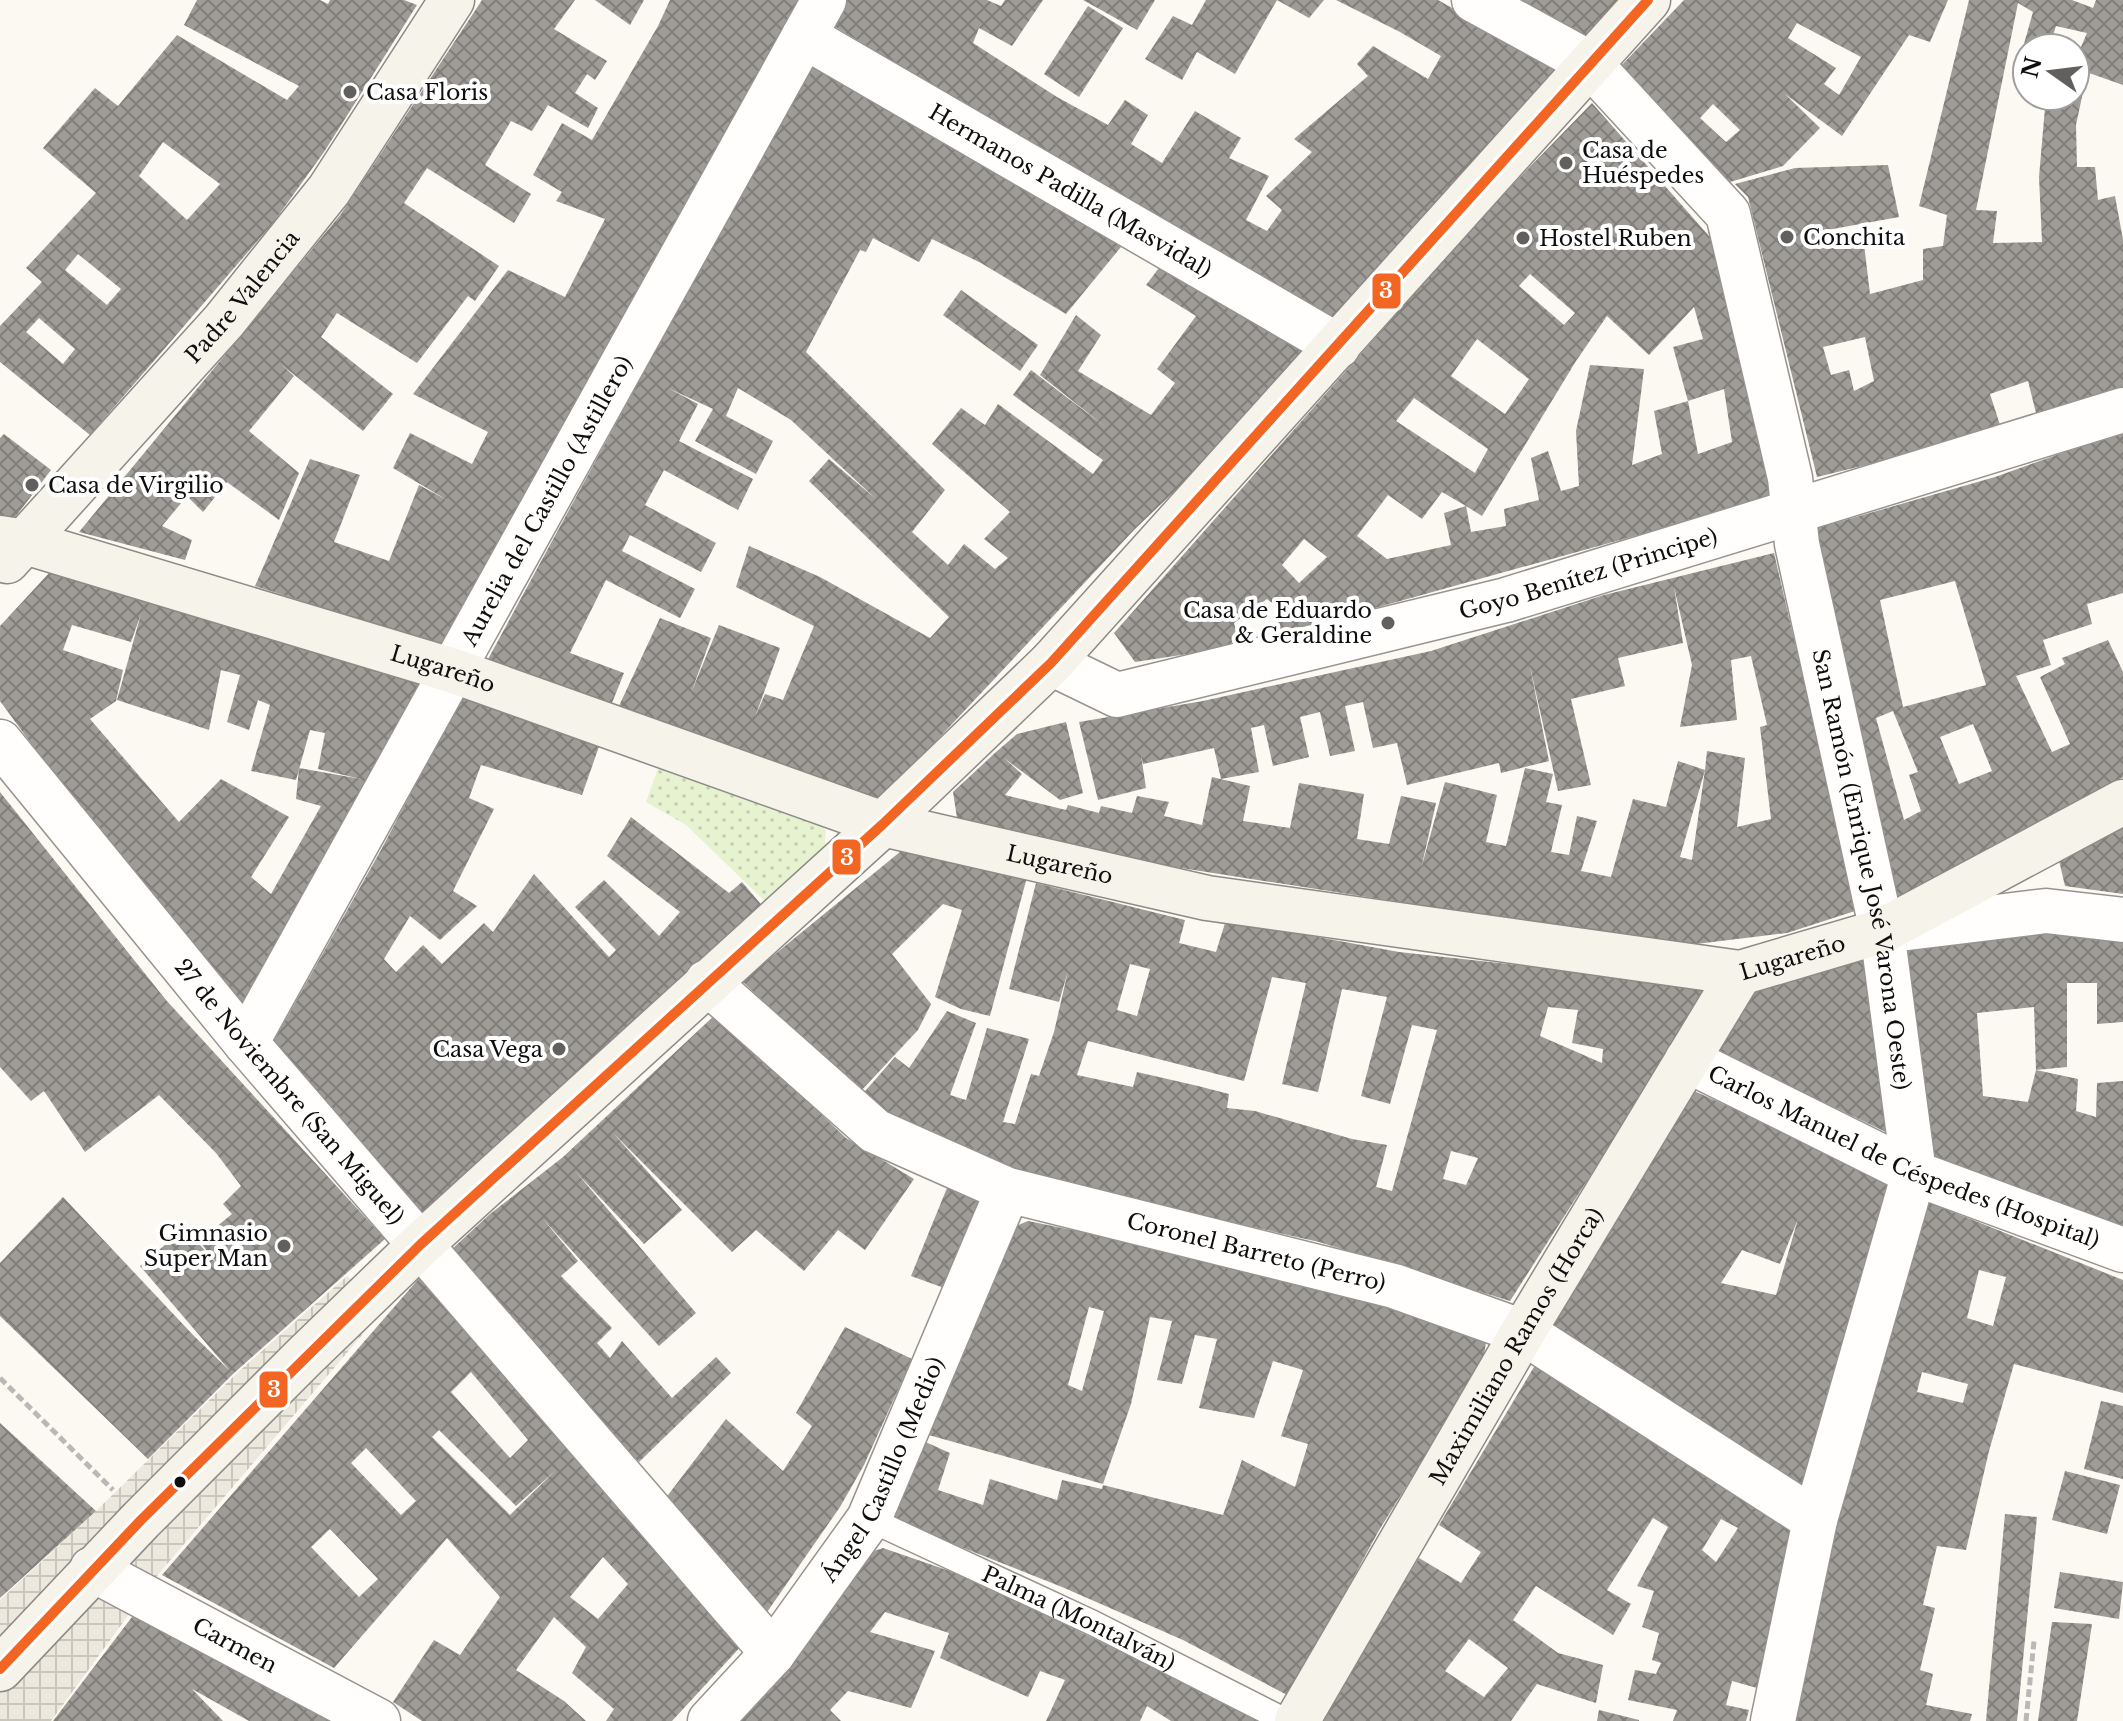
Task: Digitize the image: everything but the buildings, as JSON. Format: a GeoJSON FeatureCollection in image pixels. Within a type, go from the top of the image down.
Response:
{"type":"FeatureCollection","features":[{"type":"Feature","properties":{"kind":"street","name":"Padre Valencia"},"geometry":{"type":"LineString","coordinates":[[8,550],[224,321],[329,190],[451,0]]}},
{"type":"Feature","properties":{"kind":"street","name":"San Ramón (Enrique José Varona Oeste)"},"geometry":{"type":"LineString","coordinates":[[1474,0],[1589,63],[1728,214],[1795,512],[1797,544],[1882,931],[1914,1173],[1815,1520],[1773,1721]]}},
{"type":"Feature","properties":{"kind":"street"},"geometry":{"type":"LineString","coordinates":[[0,1669],[92,1569],[294,1366],[421,1244],[883,824],[1051,663],[1648,0]]}},
{"type":"Feature","properties":{"kind":"street","name":"Hermanos Padilla (Masvidal)"},"geometry":{"type":"LineString","coordinates":[[814,18],[1338,346]]}},
{"type":"Feature","properties":{"kind":"street","name":"Aurelia del Castillo (Astillero)"},"geometry":{"type":"LineString","coordinates":[[246,1043],[814,18]]}},
{"type":"Feature","properties":{"kind":"street","name":"Goyo Benítez (Principe)"},"geometry":{"type":"LineString","coordinates":[[1051,663],[1117,695],[1506,600],[2123,410]]}},
{"type":"Feature","properties":{"kind":"street","name":"Lugareño"},"geometry":{"type":"LineString","coordinates":[[8,550],[454,671],[883,824],[1207,898],[1740,973],[1882,931],[2123,802]]}},
{"type":"Feature","properties":{"kind":"street","name":"27 de Noviembre (San Miguel)"},"geometry":{"type":"LineString","coordinates":[[0,742],[246,1043],[773,1653]]}},
{"type":"Feature","properties":{"kind":"street"},"geometry":{"type":"LineString","coordinates":[[830,805],[846,840],[840,863]]}},
{"type":"Feature","properties":{"kind":"street"},"geometry":{"type":"LineString","coordinates":[[1882,931],[2046,911],[2123,920]]}},
{"type":"Feature","properties":{"kind":"street","name":"Maximiliano Ramos (Horca)"},"geometry":{"type":"LineString","coordinates":[[1297,1721],[1523,1332],[1740,973]]}},
{"type":"Feature","properties":{"kind":"street","name":"Coronel Barreto (Perro)"},"geometry":{"type":"LineString","coordinates":[[707,982],[875,1131],[1008,1190],[1394,1286],[1523,1332],[1815,1520]]}},
{"type":"Feature","properties":{"kind":"street","name":"Carlos Manuel de Céspedes (Hospital)"},"geometry":{"type":"LineString","coordinates":[[1687,1060],[1914,1173],[2123,1250]]}},
{"type":"Feature","properties":{"kind":"street","name":"Ángel Castillo (Medio)"},"geometry":{"type":"LineString","coordinates":[[710,1721],[773,1653],[869,1519],[1008,1190]]}},
{"type":"Feature","properties":{"kind":"street","name":"Carmen"},"geometry":{"type":"LineString","coordinates":[[92,1569],[378,1721]]}},
{"type":"Feature","properties":{"kind":"lane","name":"Palma (Montalván)"},"geometry":{"type":"LineString","coordinates":[[869,1519],[1093,1623],[1286,1721]]}},
{"type":"Feature","properties":{"kind":"path"},"geometry":{"type":"LineString","coordinates":[[0,1378],[141,1520]]}},
{"type":"Feature","properties":{"kind":"path"},"geometry":{"type":"LineString","coordinates":[[2026,1721],[2034,1641]]}},
{"type":"Feature","properties":{"kind":"green space"},"geometry":{"type":"Polygon","coordinates":[[[661,760],[811,814],[826,831],[824,852],[768,904],[686,825],[646,802],[661,760]]]}},
{"type":"Feature","properties":{"kind":"shaded area"},"geometry":{"type":"Polygon","coordinates":[[[347,1276],[386,1307],[157,1576],[51,1721],[0,1721],[0,1600],[236,1374],[347,1276]]]}},
{"type":"Feature","properties":{"kind":"transit line","name":"3"},"geometry":{"type":"LineString","coordinates":[[0,1669],[141,1520],[421,1244],[883,824],[1051,663],[1648,0]]}},
{"type":"Feature","properties":{"kind":"place","name":"Casa Floris"},"geometry":{"type":"Point","coordinates":[350,92]}},
{"type":"Feature","properties":{"kind":"place","name":"Casa de Huéspedes"},"geometry":{"type":"Point","coordinates":[1566,163]}},
{"type":"Feature","properties":{"kind":"place","name":"Conchita"},"geometry":{"type":"Point","coordinates":[1787,237]}},
{"type":"Feature","properties":{"kind":"place","name":"Hostel Ruben"},"geometry":{"type":"Point","coordinates":[1523,238]}},
{"type":"Feature","properties":{"kind":"place","name":"Casa de Virgilio"},"geometry":{"type":"Point","coordinates":[32,485]}},
{"type":"Feature","properties":{"kind":"place","name":"Casa de Eduardo & Geraldine"},"geometry":{"type":"Point","coordinates":[1388,623]}},
{"type":"Feature","properties":{"kind":"place","name":"Casa Vega"},"geometry":{"type":"Point","coordinates":[559,1049]}},
{"type":"Feature","properties":{"kind":"place","name":"Gimnasio Super Man"},"geometry":{"type":"Point","coordinates":[284,1246]}}]}
